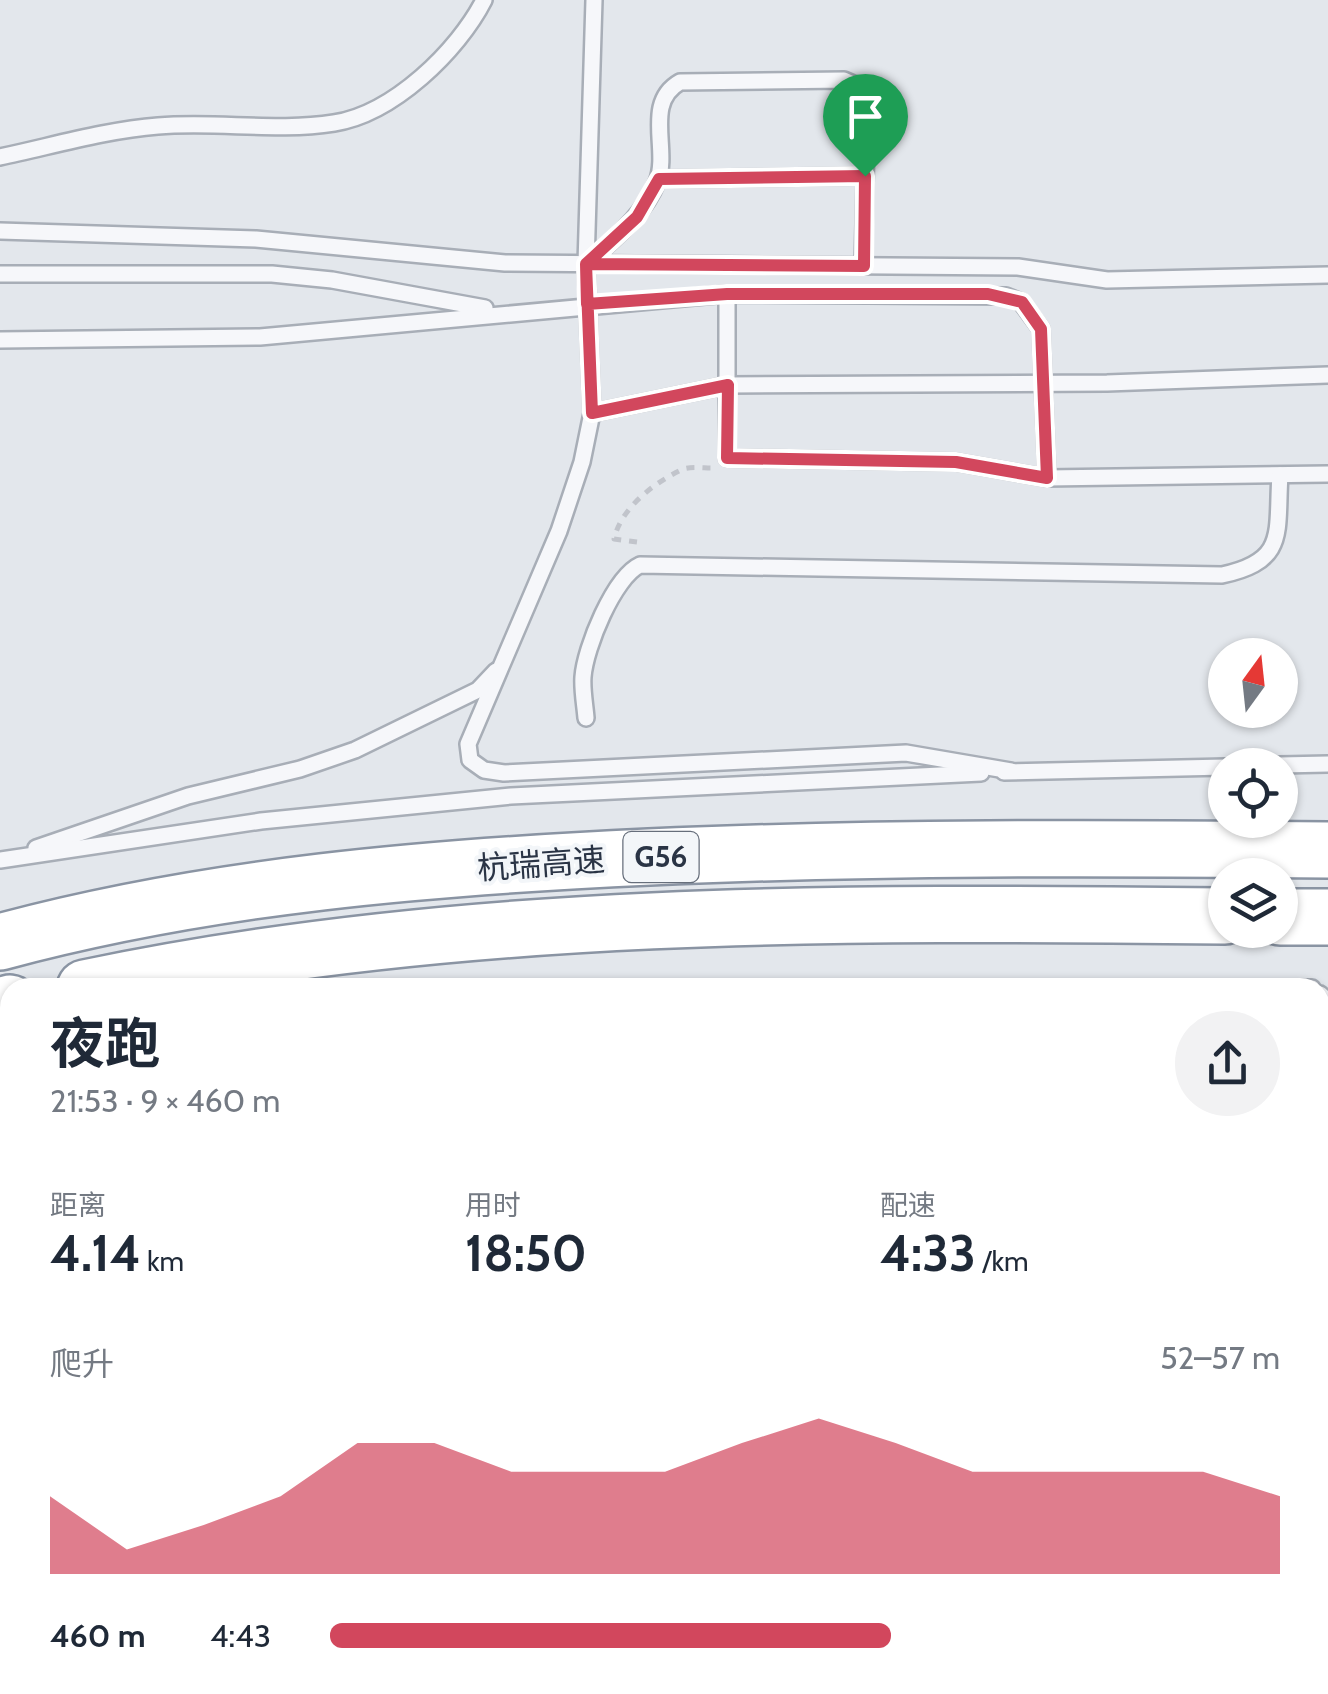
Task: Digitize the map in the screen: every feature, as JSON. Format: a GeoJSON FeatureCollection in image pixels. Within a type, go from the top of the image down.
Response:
{"type":"FeatureCollection","features":[{"type":"Feature","properties":{"kind":"highway","name":"杭瑞高速"},"geometry":{"type":"LineString","coordinates":[[0,942],[195,900],[362,877],[558,861],[993,846],[1328,850]]}},
{"type":"Feature","properties":{"kind":"highway","name":"杭瑞高速"},"geometry":{"type":"LineString","coordinates":[[132,978],[350,943],[562,926],[964,914],[1208,916]]}},
{"type":"Feature","properties":{"kind":"highway"},"geometry":{"type":"LineString","coordinates":[[1298,917],[1328,917]]}},
{"type":"Feature","properties":{"kind":"lane"},"geometry":{"type":"LineString","coordinates":[[0,157],[152,126],[338,123],[372,110],[412,85],[448,52],[484,0]]}},
{"type":"Feature","properties":{"kind":"lane"},"geometry":{"type":"LineString","coordinates":[[594,0],[586,264],[592,413],[582,462],[558,531],[468,744],[470,760],[484,770],[524,772],[906,754],[1011,771]]}},
{"type":"Feature","properties":{"kind":"lane"},"geometry":{"type":"LineString","coordinates":[[586,264],[637,217],[659,179],[660,102],[668,89],[680,82],[844,80],[860,87],[866,100],[864,266]]}},
{"type":"Feature","properties":{"kind":"lane"},"geometry":{"type":"LineString","coordinates":[[659,179],[865,176]]}},
{"type":"Feature","properties":{"kind":"lane"},"geometry":{"type":"LineString","coordinates":[[0,232],[256,239],[505,263],[1018,267],[1107,280],[1328,274]]}},
{"type":"Feature","properties":{"kind":"lane"},"geometry":{"type":"LineString","coordinates":[[0,274],[272,274],[332,280],[504,311]]}},
{"type":"Feature","properties":{"kind":"lane"},"geometry":{"type":"LineString","coordinates":[[727,294],[727,458],[956,462],[1047,478],[1328,474]]}},
{"type":"Feature","properties":{"kind":"lane"},"geometry":{"type":"LineString","coordinates":[[0,340],[260,337],[504,311],[727,294],[1006,296],[1022,302],[1041,329],[1047,478]]}},
{"type":"Feature","properties":{"kind":"lane"},"geometry":{"type":"LineString","coordinates":[[592,413],[728,385],[1328,375]]}},
{"type":"Feature","properties":{"kind":"lane"},"geometry":{"type":"LineString","coordinates":[[586,718],[583,677],[588,653],[618,584],[627,571],[640,565],[1222,575],[1262,563],[1271,552],[1280,475]]}},
{"type":"Feature","properties":{"kind":"lane"},"geometry":{"type":"LineString","coordinates":[[0,860],[188,796],[300,769],[355,750],[478,690],[506,661]]}},
{"type":"Feature","properties":{"kind":"lane"},"geometry":{"type":"LineString","coordinates":[[1298,765],[1328,764]]}},
{"type":"Feature","properties":{"kind":"lane"},"geometry":{"type":"LineString","coordinates":[[0,860],[261,821],[511,796],[1011,771],[1208,766]]}},
{"type":"Feature","properties":{"kind":"path"},"geometry":{"type":"LineString","coordinates":[[638,542],[614,539],[618,520],[637,500],[682,468],[725,467],[727,458]]}},
{"type":"Feature","properties":{"kind":"route"},"geometry":{"type":"LineString","coordinates":[[865,176],[659,179],[637,217],[586,264],[587,304],[592,413],[728,385],[727,458],[956,462],[1047,478],[1041,329],[1022,302],[988,294],[727,294],[587,304],[586,264],[864,266],[865,176]]}}]}
